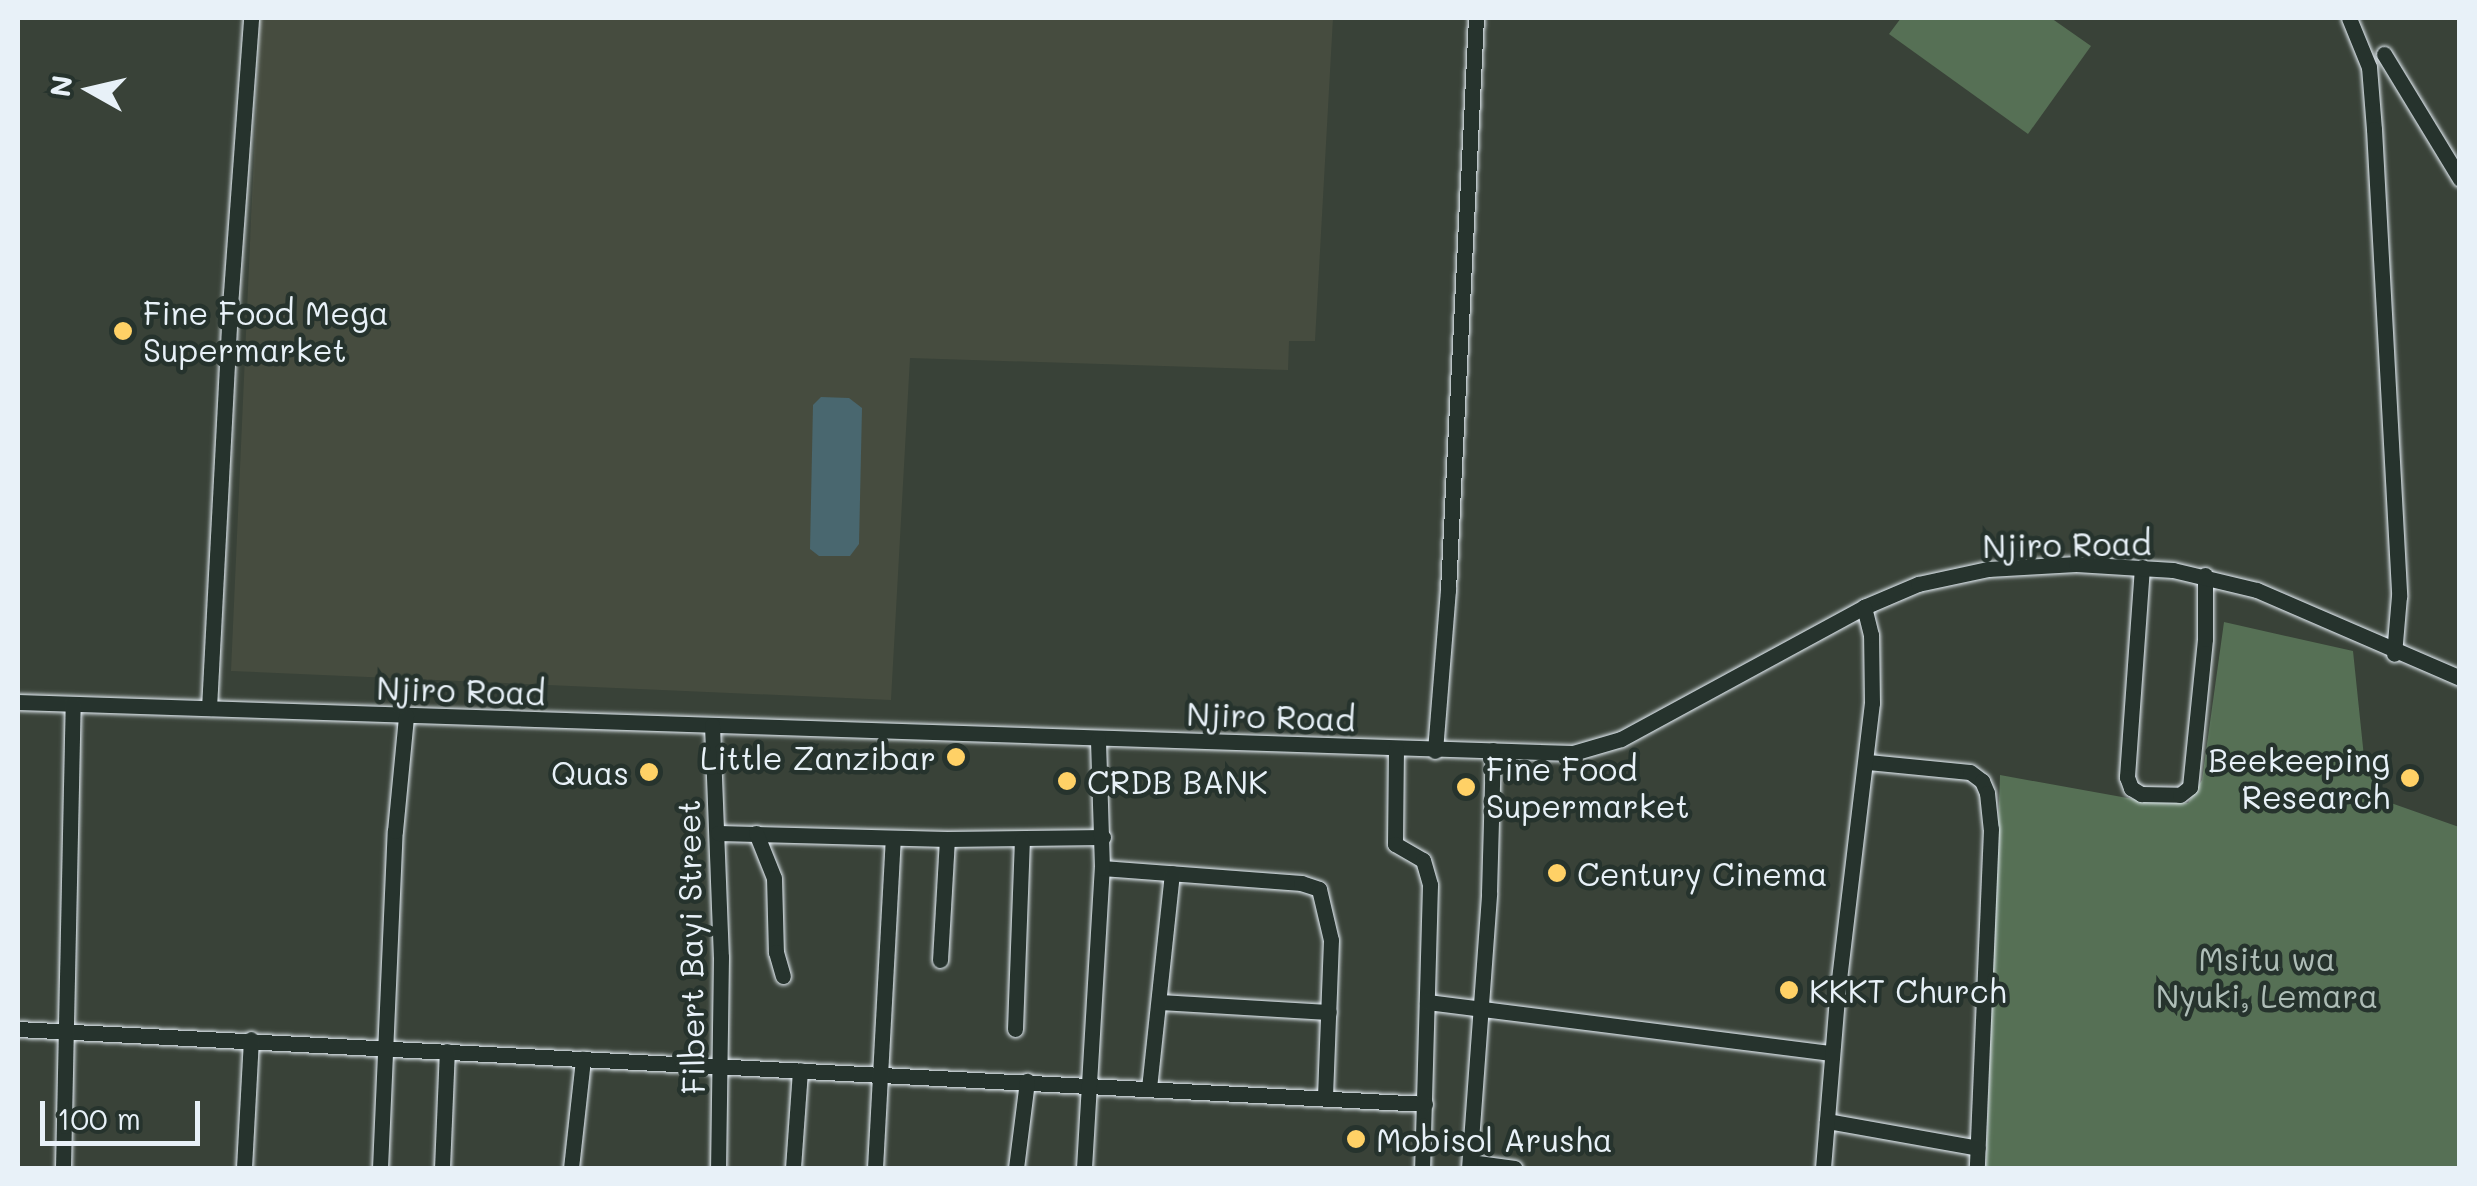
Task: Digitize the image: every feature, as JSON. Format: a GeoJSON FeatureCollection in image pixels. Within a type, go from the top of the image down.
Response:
{"type":"FeatureCollection","features":[{"type":"Feature","properties":{"kind":"street"},"geometry":{"type":"LineString","coordinates":[[209,708],[230,306],[251,18]]}},
{"type":"Feature","properties":{"kind":"street"},"geometry":{"type":"LineString","coordinates":[[1435,751],[1448,590],[1476,18]]}},
{"type":"Feature","properties":{"kind":"street"},"geometry":{"type":"LineString","coordinates":[[2349,18],[2370,67],[2399,596],[2394,654]]}},
{"type":"Feature","properties":{"kind":"street"},"geometry":{"type":"LineString","coordinates":[[2384,54],[2460,179]]}},
{"type":"Feature","properties":{"kind":"street","name":"Njiro Road"},"geometry":{"type":"LineString","coordinates":[[18,702],[1573,753],[1605,745],[1864,608],[1918,584],[1988,569],[2076,564],[2205,575],[2256,590],[2394,654],[2460,678]]}},
{"type":"Feature","properties":{"kind":"street"},"geometry":{"type":"LineString","coordinates":[[2142,567],[2127,777],[2132,788],[2141,794],[2180,795],[2190,786],[2205,639],[2205,575]]}},
{"type":"Feature","properties":{"kind":"street"},"geometry":{"type":"LineString","coordinates":[[1823,1168],[1832,1053],[1868,762],[1874,676],[1864,608]]}},
{"type":"Feature","properties":{"kind":"street"},"geometry":{"type":"LineString","coordinates":[[63,1168],[73,704]]}},
{"type":"Feature","properties":{"kind":"street"},"geometry":{"type":"LineString","coordinates":[[380,1168],[384,1046],[406,716]]}},
{"type":"Feature","properties":{"kind":"street","name":"Filbert Bayi Street"},"geometry":{"type":"LineString","coordinates":[[712,725],[718,833],[718,1168]]}},
{"type":"Feature","properties":{"kind":"street"},"geometry":{"type":"LineString","coordinates":[[1084,1168],[1102,868],[1098,738]]}},
{"type":"Feature","properties":{"kind":"street"},"geometry":{"type":"LineString","coordinates":[[1396,748],[1395,844],[1423,860],[1430,884],[1422,1168]]}},
{"type":"Feature","properties":{"kind":"street"},"geometry":{"type":"LineString","coordinates":[[1493,750],[1470,1165],[1515,1168]]}},
{"type":"Feature","properties":{"kind":"street"},"geometry":{"type":"LineString","coordinates":[[1868,762],[1970,772],[1982,781],[1988,793],[1991,830],[1977,1168]]}},
{"type":"Feature","properties":{"kind":"street"},"geometry":{"type":"LineString","coordinates":[[718,833],[1022,840],[1103,836]]}},
{"type":"Feature","properties":{"kind":"street"},"geometry":{"type":"LineString","coordinates":[[756,833],[774,878],[776,952],[783,976]]}},
{"type":"Feature","properties":{"kind":"street"},"geometry":{"type":"LineString","coordinates":[[875,1168],[892,838]]}},
{"type":"Feature","properties":{"kind":"street"},"geometry":{"type":"LineString","coordinates":[[940,960],[947,839]]}},
{"type":"Feature","properties":{"kind":"street"},"geometry":{"type":"LineString","coordinates":[[1015,1029],[1022,840]]}},
{"type":"Feature","properties":{"kind":"street"},"geometry":{"type":"LineString","coordinates":[[1102,868],[1319,889],[1331,940],[1325,1097]]}},
{"type":"Feature","properties":{"kind":"street"},"geometry":{"type":"LineString","coordinates":[[1149,1088],[1172,873]]}},
{"type":"Feature","properties":{"kind":"street"},"geometry":{"type":"LineString","coordinates":[[1159,1002],[1329,1012]]}},
{"type":"Feature","properties":{"kind":"street"},"geometry":{"type":"LineString","coordinates":[[1428,1002],[1832,1053]]}},
{"type":"Feature","properties":{"kind":"street"},"geometry":{"type":"LineString","coordinates":[[18,1029],[1425,1104]]}},
{"type":"Feature","properties":{"kind":"street"},"geometry":{"type":"LineString","coordinates":[[244,1168],[251,1039]]}},
{"type":"Feature","properties":{"kind":"street"},"geometry":{"type":"LineString","coordinates":[[442,1168],[447,1051]]}},
{"type":"Feature","properties":{"kind":"street"},"geometry":{"type":"LineString","coordinates":[[571,1168],[583,1059]]}},
{"type":"Feature","properties":{"kind":"street"},"geometry":{"type":"LineString","coordinates":[[792,1168],[800,1070]]}},
{"type":"Feature","properties":{"kind":"street"},"geometry":{"type":"LineString","coordinates":[[1016,1168],[1027,1082]]}},
{"type":"Feature","properties":{"kind":"street"},"geometry":{"type":"LineString","coordinates":[[1827,1122],[1978,1148]]}},
{"type":"Feature","properties":{"kind":"shaded area"},"geometry":{"type":"Polygon","coordinates":[[[260,18],[1333,18],[1315,341],[1289,341],[1288,370],[910,358],[891,700],[231,671],[260,18]]]}},
{"type":"Feature","properties":{"kind":"green space"},"geometry":{"type":"Polygon","coordinates":[[[1901,18],[2051,18],[2091,46],[2028,134],[1889,34],[1901,18]]]}},
{"type":"Feature","properties":{"kind":"green space","name":"Msitu wa Nyuki, Lemara"},"geometry":{"type":"Polygon","coordinates":[[[2224,622],[2353,651],[2364,757],[2391,803],[2459,827],[2459,1168],[1986,1168],[2000,775],[2133,799],[2188,803],[2202,780],[2224,622]]]}},
{"type":"Feature","properties":{"kind":"water"},"geometry":{"type":"Polygon","coordinates":[[[821,397],[849,398],[862,408],[859,544],[850,556],[819,556],[810,549],[813,405],[821,397]]]}},
{"type":"Feature","properties":{"kind":"place","name":"Fine Food Mega Supermarket"},"geometry":{"type":"Point","coordinates":[123,331]}},
{"type":"Feature","properties":{"kind":"place","name":"Little Zanzibar"},"geometry":{"type":"Point","coordinates":[956,757]}},
{"type":"Feature","properties":{"kind":"place","name":"Quas"},"geometry":{"type":"Point","coordinates":[649,772]}},
{"type":"Feature","properties":{"kind":"place","name":"Beekeeping Research"},"geometry":{"type":"Point","coordinates":[2410,778]}},
{"type":"Feature","properties":{"kind":"place","name":"CRDB BANK"},"geometry":{"type":"Point","coordinates":[1067,781]}},
{"type":"Feature","properties":{"kind":"place","name":"Fine Food Supermarket"},"geometry":{"type":"Point","coordinates":[1466,787]}},
{"type":"Feature","properties":{"kind":"place","name":"Century Cinema"},"geometry":{"type":"Point","coordinates":[1557,873]}},
{"type":"Feature","properties":{"kind":"place","name":"KKKT Church"},"geometry":{"type":"Point","coordinates":[1789,990]}},
{"type":"Feature","properties":{"kind":"place","name":"Mobisol Arusha"},"geometry":{"type":"Point","coordinates":[1356,1139]}}]}
